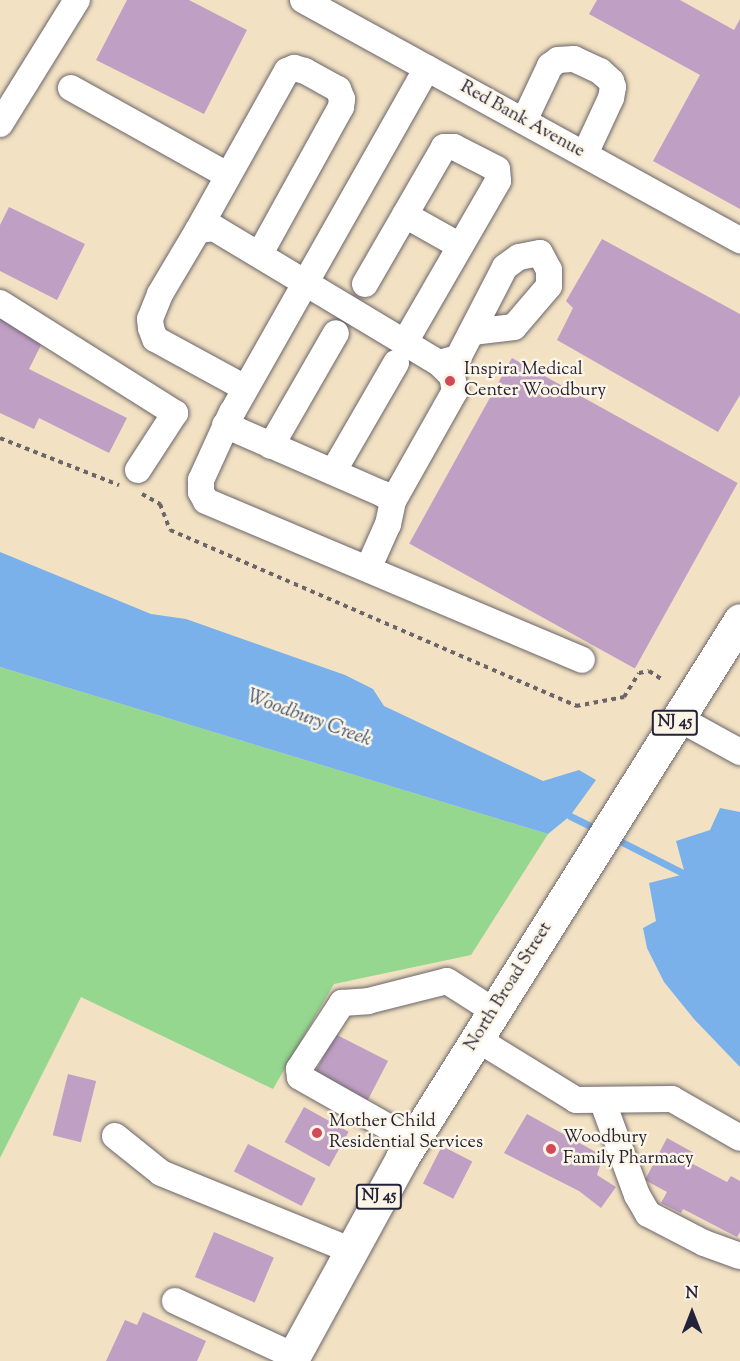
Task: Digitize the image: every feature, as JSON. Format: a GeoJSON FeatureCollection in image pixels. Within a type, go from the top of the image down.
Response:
{"type":"FeatureCollection","features":[{"type":"Feature","properties":{"kind":"main road","name":"North Broad Street"},"geometry":{"type":"LineString","coordinates":[[293,1358],[350,1250],[413,1141],[740,620]]}},
{"type":"Feature","properties":{"kind":"street"},"geometry":{"type":"LineString","coordinates":[[0,124],[77,0]]}},
{"type":"Feature","properties":{"kind":"street","name":"Red Bank Avenue"},"geometry":{"type":"LineString","coordinates":[[303,0],[740,240]]}},
{"type":"Feature","properties":{"kind":"street"},"geometry":{"type":"LineString","coordinates":[[524,121],[550,66],[558,60],[574,59],[600,71],[613,87],[585,154]]}},
{"type":"Feature","properties":{"kind":"street"},"geometry":{"type":"LineString","coordinates":[[245,388],[154,339],[150,320],[160,294],[286,71],[294,68],[305,71],[338,89],[342,99],[341,107],[260,254]]}},
{"type":"Feature","properties":{"kind":"street"},"geometry":{"type":"LineString","coordinates":[[427,68],[245,388],[201,480],[201,492],[206,501],[582,660]]}},
{"type":"Feature","properties":{"kind":"street"},"geometry":{"type":"LineString","coordinates":[[71,88],[227,175]]}},
{"type":"Feature","properties":{"kind":"street"},"geometry":{"type":"LineString","coordinates":[[333,472],[498,181],[497,169],[454,147],[444,147],[365,284]]}},
{"type":"Feature","properties":{"kind":"street"},"geometry":{"type":"LineString","coordinates":[[405,215],[460,246]]}},
{"type":"Feature","properties":{"kind":"street"},"geometry":{"type":"LineString","coordinates":[[198,230],[214,228],[306,281],[400,353],[439,363],[458,358],[472,332]]}},
{"type":"Feature","properties":{"kind":"street"},"geometry":{"type":"LineString","coordinates":[[0,303],[175,412],[132,482]]}},
{"type":"Feature","properties":{"kind":"street"},"geometry":{"type":"LineString","coordinates":[[271,446],[336,333]]}},
{"type":"Feature","properties":{"kind":"street"},"geometry":{"type":"LineString","coordinates":[[368,569],[388,524],[393,501],[455,391],[452,376],[439,363]]}},
{"type":"Feature","properties":{"kind":"street"},"geometry":{"type":"LineString","coordinates":[[225,426],[383,494],[393,501]]}},
{"type":"Feature","properties":{"kind":"street"},"geometry":{"type":"LineString","coordinates":[[678,718],[740,752]]}},
{"type":"Feature","properties":{"kind":"street"},"geometry":{"type":"LineString","coordinates":[[413,1141],[300,1077],[299,1068],[342,1003],[368,1001],[447,981],[494,1011]]}},
{"type":"Feature","properties":{"kind":"street"},"geometry":{"type":"LineString","coordinates":[[477,1039],[576,1100],[672,1099],[740,1138]]}},
{"type":"Feature","properties":{"kind":"street"},"geometry":{"type":"LineString","coordinates":[[602,1100],[637,1195],[648,1214],[704,1242],[740,1256]]}},
{"type":"Feature","properties":{"kind":"street"},"geometry":{"type":"LineString","coordinates":[[115,1136],[161,1173],[350,1250]]}},
{"type":"Feature","properties":{"kind":"street"},"geometry":{"type":"LineString","coordinates":[[176,1301],[293,1358]]}},
{"type":"Feature","properties":{"kind":"path"},"geometry":{"type":"LineString","coordinates":[[0,438],[132,482],[160,504],[170,530],[576,706],[624,697],[639,673],[649,671],[663,680]]}},
{"type":"Feature","properties":{"kind":"green space"},"geometry":{"type":"Polygon","coordinates":[[[0,667],[548,834],[471,955],[334,984],[273,1089],[81,997],[0,1158],[0,667]]]}},
{"type":"Feature","properties":{"kind":"water"},"geometry":{"type":"Polygon","coordinates":[[[0,552],[151,614],[186,619],[345,675],[373,689],[384,706],[543,781],[579,770],[596,780],[570,816],[548,834],[0,667],[0,552]]]}},
{"type":"Feature","properties":{"kind":"water"},"geometry":{"type":"Polygon","coordinates":[[[720,808],[740,812],[740,1067],[694,1019],[664,982],[647,948],[643,928],[656,921],[649,883],[685,874],[676,841],[710,830],[720,808]]]}},
{"type":"Feature","properties":{"kind":"building"},"geometry":{"type":"Polygon","coordinates":[[[127,0],[189,0],[247,30],[204,114],[96,60],[127,0]]]}},
{"type":"Feature","properties":{"kind":"building"},"geometry":{"type":"Polygon","coordinates":[[[597,0],[680,0],[734,30],[740,19],[740,209],[653,161],[700,75],[589,14],[597,0]]]}},
{"type":"Feature","properties":{"kind":"building"},"geometry":{"type":"Polygon","coordinates":[[[9,207],[85,244],[57,300],[0,271],[0,225],[9,207]]]}},
{"type":"Feature","properties":{"kind":"building"},"geometry":{"type":"Polygon","coordinates":[[[602,239],[740,314],[740,395],[718,432],[557,340],[573,308],[566,301],[602,239]]]}},
{"type":"Feature","properties":{"kind":"building"},"geometry":{"type":"Polygon","coordinates":[[[0,314],[45,337],[29,369],[127,418],[109,453],[39,418],[34,429],[0,413],[0,314]]]}},
{"type":"Feature","properties":{"kind":"building"},"geometry":{"type":"Polygon","coordinates":[[[512,358],[738,483],[635,669],[409,543],[512,358]]]}},
{"type":"Feature","properties":{"kind":"building"},"geometry":{"type":"Polygon","coordinates":[[[335,1034],[388,1061],[359,1117],[314,1075],[335,1034]]]}},
{"type":"Feature","properties":{"kind":"building"},"geometry":{"type":"Polygon","coordinates":[[[68,1074],[96,1081],[81,1142],[53,1135],[68,1074]]]}},
{"type":"Feature","properties":{"kind":"building"},"geometry":{"type":"Polygon","coordinates":[[[304,1107],[349,1132],[329,1167],[285,1142],[304,1107]]]}},
{"type":"Feature","properties":{"kind":"building"},"geometry":{"type":"Polygon","coordinates":[[[527,1114],[603,1156],[597,1175],[616,1187],[601,1208],[579,1191],[504,1153],[527,1114]]]}},
{"type":"Feature","properties":{"kind":"building"},"geometry":{"type":"Polygon","coordinates":[[[667,1138],[696,1154],[691,1163],[727,1182],[731,1176],[740,1181],[740,1232],[737,1237],[683,1209],[681,1213],[661,1203],[667,1192],[645,1180],[667,1138]]]}},
{"type":"Feature","properties":{"kind":"building"},"geometry":{"type":"Polygon","coordinates":[[[248,1144],[316,1179],[302,1206],[234,1172],[248,1144]]]}},
{"type":"Feature","properties":{"kind":"building"},"geometry":{"type":"Polygon","coordinates":[[[442,1146],[472,1161],[453,1199],[423,1183],[442,1146]]]}},
{"type":"Feature","properties":{"kind":"building"},"geometry":{"type":"Polygon","coordinates":[[[214,1232],[274,1257],[255,1303],[195,1277],[214,1232]]]}},
{"type":"Feature","properties":{"kind":"building"},"geometry":{"type":"Polygon","coordinates":[[[143,1312],[206,1341],[197,1361],[106,1361],[125,1320],[137,1325],[143,1312]]]}},
{"type":"Feature","properties":{"kind":"waterway","name":"Woodbury Creek"},"geometry":{"type":"LineString","coordinates":[[570,816],[599,830]]}},
{"type":"Feature","properties":{"kind":"waterway","name":"Woodbury Creek"},"geometry":{"type":"LineString","coordinates":[[614,838],[693,878]]}},
{"type":"Feature","properties":{"kind":"place","name":"Inspira Medical Center Woodbury"},"geometry":{"type":"Point","coordinates":[450,381]}},
{"type":"Feature","properties":{"kind":"place","name":"Mother Child Residential Services"},"geometry":{"type":"Point","coordinates":[317,1133]}},
{"type":"Feature","properties":{"kind":"place","name":"Woodbury Family Pharmacy"},"geometry":{"type":"Point","coordinates":[551,1149]}}]}
